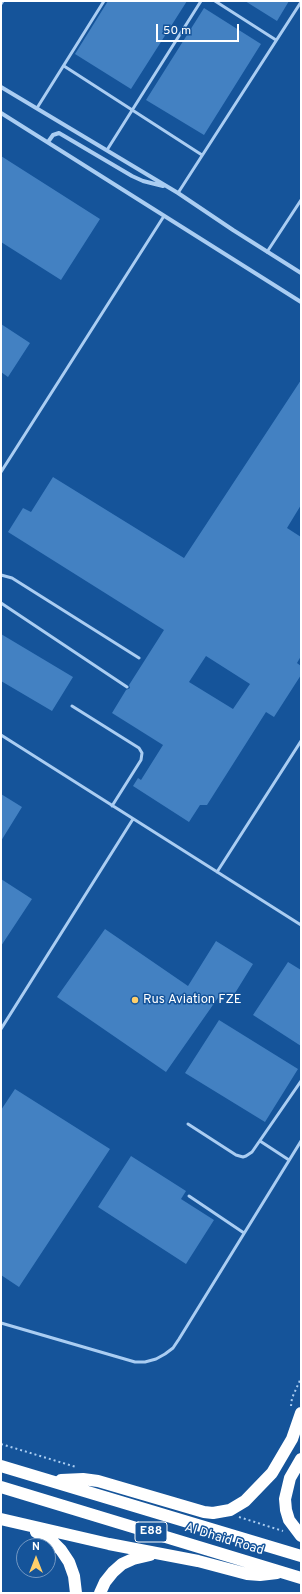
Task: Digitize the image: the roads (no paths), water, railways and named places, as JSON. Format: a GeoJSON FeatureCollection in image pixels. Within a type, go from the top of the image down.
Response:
{"type":"FeatureCollection","features":[{"type":"Feature","properties":{"kind":"highway"},"geometry":{"type":"LineString","coordinates":[[54,1482],[69,1480],[98,1481],[204,1512],[222,1512],[238,1506],[245,1501],[272,1473],[292,1439],[296,1411]]}},
{"type":"Feature","properties":{"kind":"highway"},"geometry":{"type":"LineString","coordinates":[[300,1461],[286,1488],[285,1499],[286,1510],[290,1520],[301,1536]]}},
{"type":"Feature","properties":{"kind":"highway","name":"Al Dhaid Road"},"geometry":{"type":"LineString","coordinates":[[1,1466],[301,1556]]}},
{"type":"Feature","properties":{"kind":"highway","name":"Al Dhaid Road"},"geometry":{"type":"LineString","coordinates":[[1,1487],[301,1578]]}},
{"type":"Feature","properties":{"kind":"highway"},"geometry":{"type":"LineString","coordinates":[[6,1520],[247,1574],[260,1575],[281,1572]]}},
{"type":"Feature","properties":{"kind":"highway"},"geometry":{"type":"LineString","coordinates":[[6,1520],[39,1532],[51,1540],[61,1550],[69,1562],[74,1576],[76,1593]]}},
{"type":"Feature","properties":{"kind":"highway"},"geometry":{"type":"LineString","coordinates":[[100,1593],[105,1582],[122,1564],[145,1555],[160,1554]]}},
{"type":"Feature","properties":{"kind":"street"},"geometry":{"type":"LineString","coordinates":[[1,87],[178,193],[301,273]]}},
{"type":"Feature","properties":{"kind":"street"},"geometry":{"type":"LineString","coordinates":[[1,113],[301,302]]}},
{"type":"Feature","properties":{"kind":"street"},"geometry":{"type":"LineString","coordinates":[[48,142],[53,135],[59,133],[132,176],[148,183],[165,186]]}},
{"type":"Feature","properties":{"kind":"lane"},"geometry":{"type":"LineString","coordinates":[[37,108],[104,1]]}},
{"type":"Feature","properties":{"kind":"lane"},"geometry":{"type":"LineString","coordinates":[[107,150],[201,1]]}},
{"type":"Feature","properties":{"kind":"lane"},"geometry":{"type":"LineString","coordinates":[[216,1],[276,40]]}},
{"type":"Feature","properties":{"kind":"lane"},"geometry":{"type":"LineString","coordinates":[[178,193],[301,2]]}},
{"type":"Feature","properties":{"kind":"lane"},"geometry":{"type":"LineString","coordinates":[[64,66],[202,155]]}},
{"type":"Feature","properties":{"kind":"lane"},"geometry":{"type":"LineString","coordinates":[[268,252],[301,200]]}},
{"type":"Feature","properties":{"kind":"lane"},"geometry":{"type":"LineString","coordinates":[[1,472],[164,216]]}},
{"type":"Feature","properties":{"kind":"lane"},"geometry":{"type":"LineString","coordinates":[[1,575],[12,578],[140,658]]}},
{"type":"Feature","properties":{"kind":"lane"},"geometry":{"type":"LineString","coordinates":[[1,604],[127,686]]}},
{"type":"Feature","properties":{"kind":"lane"},"geometry":{"type":"LineString","coordinates":[[72,706],[139,748],[142,753],[141,760],[112,806]]}},
{"type":"Feature","properties":{"kind":"lane"},"geometry":{"type":"LineString","coordinates":[[1,736],[301,925]]}},
{"type":"Feature","properties":{"kind":"lane"},"geometry":{"type":"LineString","coordinates":[[217,872],[301,740]]}},
{"type":"Feature","properties":{"kind":"lane"},"geometry":{"type":"LineString","coordinates":[[1,1029],[133,819]]}},
{"type":"Feature","properties":{"kind":"lane"},"geometry":{"type":"LineString","coordinates":[[188,1124],[239,1156],[250,1155],[301,1081]]}},
{"type":"Feature","properties":{"kind":"lane"},"geometry":{"type":"LineString","coordinates":[[260,1141],[289,1160]]}},
{"type":"Feature","properties":{"kind":"lane"},"geometry":{"type":"LineString","coordinates":[[1,1323],[130,1361],[145,1362],[156,1359],[165,1354],[173,1348],[179,1339],[301,1142]]}},
{"type":"Feature","properties":{"kind":"lane"},"geometry":{"type":"LineString","coordinates":[[189,1196],[244,1233]]}},
{"type":"Feature","properties":{"kind":"place","name":"Rus Aviation FZE"},"geometry":{"type":"Point","coordinates":[135,1000]}}]}
